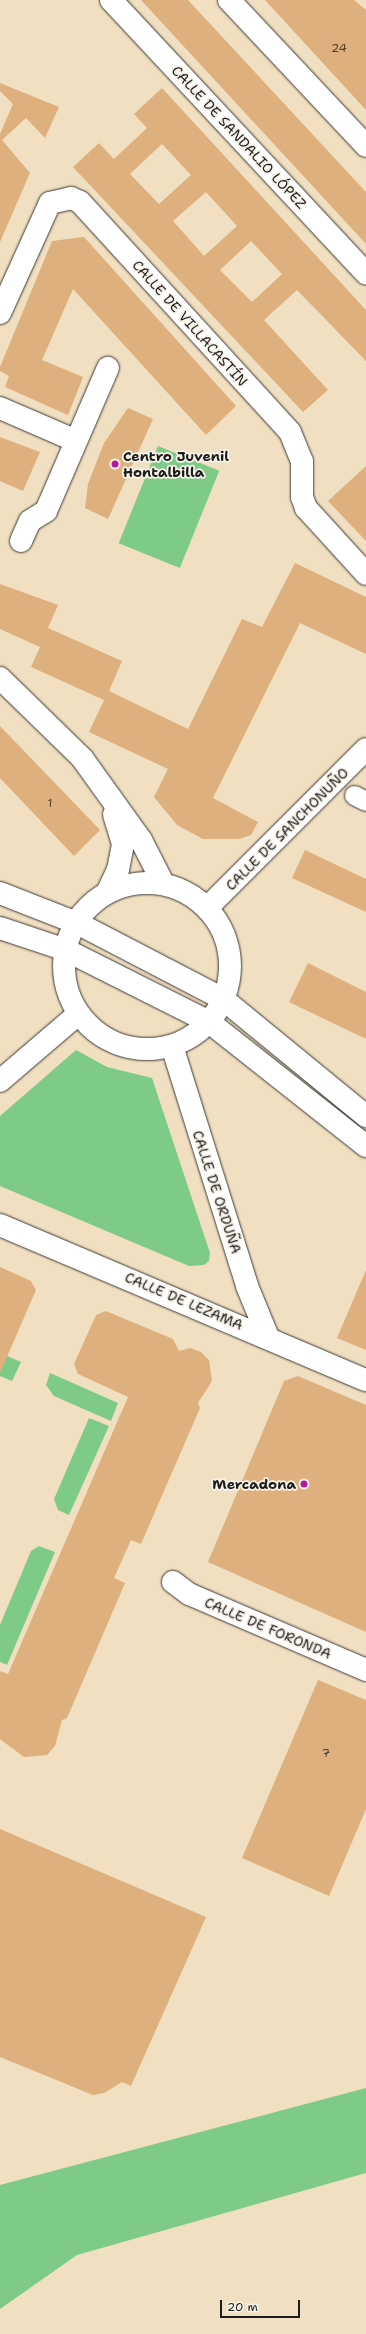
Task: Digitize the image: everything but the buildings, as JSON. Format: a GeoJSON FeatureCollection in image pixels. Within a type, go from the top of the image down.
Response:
{"type":"FeatureCollection","features":[{"type":"Feature","properties":{"kind":"street","name":"CALLE DE SANDALIO LÓPEZ"},"geometry":{"type":"LineString","coordinates":[[111,0],[366,273]]}},
{"type":"Feature","properties":{"kind":"street"},"geometry":{"type":"LineString","coordinates":[[229,0],[366,146]]}},
{"type":"Feature","properties":{"kind":"street","name":"CALLE DE VILLACASTÍN"},"geometry":{"type":"LineString","coordinates":[[0,313],[50,203],[71,198],[80,202],[290,432],[302,461],[302,497],[306,508],[366,574]]}},
{"type":"Feature","properties":{"kind":"street"},"geometry":{"type":"LineString","coordinates":[[21,541],[30,521],[46,511],[74,440],[108,368]]}},
{"type":"Feature","properties":{"kind":"street"},"geometry":{"type":"LineString","coordinates":[[0,408],[74,440]]}},
{"type":"Feature","properties":{"kind":"street"},"geometry":{"type":"LineString","coordinates":[[0,678],[64,737],[140,840],[163,883]]}},
{"type":"Feature","properties":{"kind":"street","name":"CALLE DE SANCHONUÑO"},"geometry":{"type":"LineString","coordinates":[[208,908],[366,749]]}},
{"type":"Feature","properties":{"kind":"street"},"geometry":{"type":"LineString","coordinates":[[108,891],[118,870],[123,844],[109,798]]}},
{"type":"Feature","properties":{"kind":"street"},"geometry":{"type":"LineString","coordinates":[[163,883],[195,896],[208,908],[224,932],[229,958],[224,999],[209,1022],[172,1046],[143,1050],[124,1048],[92,1030],[77,1015],[65,984],[62,966],[76,922],[93,900],[108,891],[134,884],[163,883]]}},
{"type":"Feature","properties":{"kind":"street"},"geometry":{"type":"LineString","coordinates":[[0,893],[76,922],[224,999],[366,1116]]}},
{"type":"Feature","properties":{"kind":"street"},"geometry":{"type":"LineString","coordinates":[[0,928],[66,950],[209,1022],[366,1146]]}},
{"type":"Feature","properties":{"kind":"street"},"geometry":{"type":"LineString","coordinates":[[0,1080],[77,1015]]}},
{"type":"Feature","properties":{"kind":"street","name":"CALLE DE ORDUÑA"},"geometry":{"type":"LineString","coordinates":[[172,1046],[245,1279],[268,1337]]}},
{"type":"Feature","properties":{"kind":"street","name":"CALLE DE LEZAMA"},"geometry":{"type":"LineString","coordinates":[[0,1225],[268,1337],[366,1380]]}},
{"type":"Feature","properties":{"kind":"street","name":"CALLE DE FORONDA"},"geometry":{"type":"LineString","coordinates":[[173,1582],[189,1594],[366,1670]]}},
{"type":"Feature","properties":{"kind":"green space"},"geometry":{"type":"Polygon","coordinates":[[[158,446],[219,471],[180,568],[119,543],[158,446]]]}},
{"type":"Feature","properties":{"kind":"green space"},"geometry":{"type":"Polygon","coordinates":[[[76,1050],[107,1067],[152,1078],[210,1253],[209,1261],[204,1265],[189,1266],[0,1186],[0,1116],[76,1050]]]}},
{"type":"Feature","properties":{"kind":"green space"},"geometry":{"type":"Polygon","coordinates":[[[0,1353],[21,1362],[12,1381],[0,1376],[0,1353]]]}},
{"type":"Feature","properties":{"kind":"green space"},"geometry":{"type":"Polygon","coordinates":[[[50,1373],[118,1403],[111,1421],[54,1396],[46,1385],[50,1373]]]}},
{"type":"Feature","properties":{"kind":"green space"},"geometry":{"type":"Polygon","coordinates":[[[89,1418],[109,1426],[69,1515],[58,1510],[54,1499],[89,1418]]]}},
{"type":"Feature","properties":{"kind":"green space"},"geometry":{"type":"Polygon","coordinates":[[[39,1546],[55,1552],[7,1665],[0,1662],[0,1625],[31,1551],[39,1546]]]}},
{"type":"Feature","properties":{"kind":"green space"},"geometry":{"type":"Polygon","coordinates":[[[366,2088],[366,2173],[77,2255],[0,2309],[0,2185],[366,2088]]]}},
{"type":"Feature","properties":{"kind":"place","name":"Centro Juvenil Hontalbilla"},"geometry":{"type":"Point","coordinates":[115,464]}},
{"type":"Feature","properties":{"kind":"place","name":"Mercadona"},"geometry":{"type":"Point","coordinates":[304,1484]}}]}
